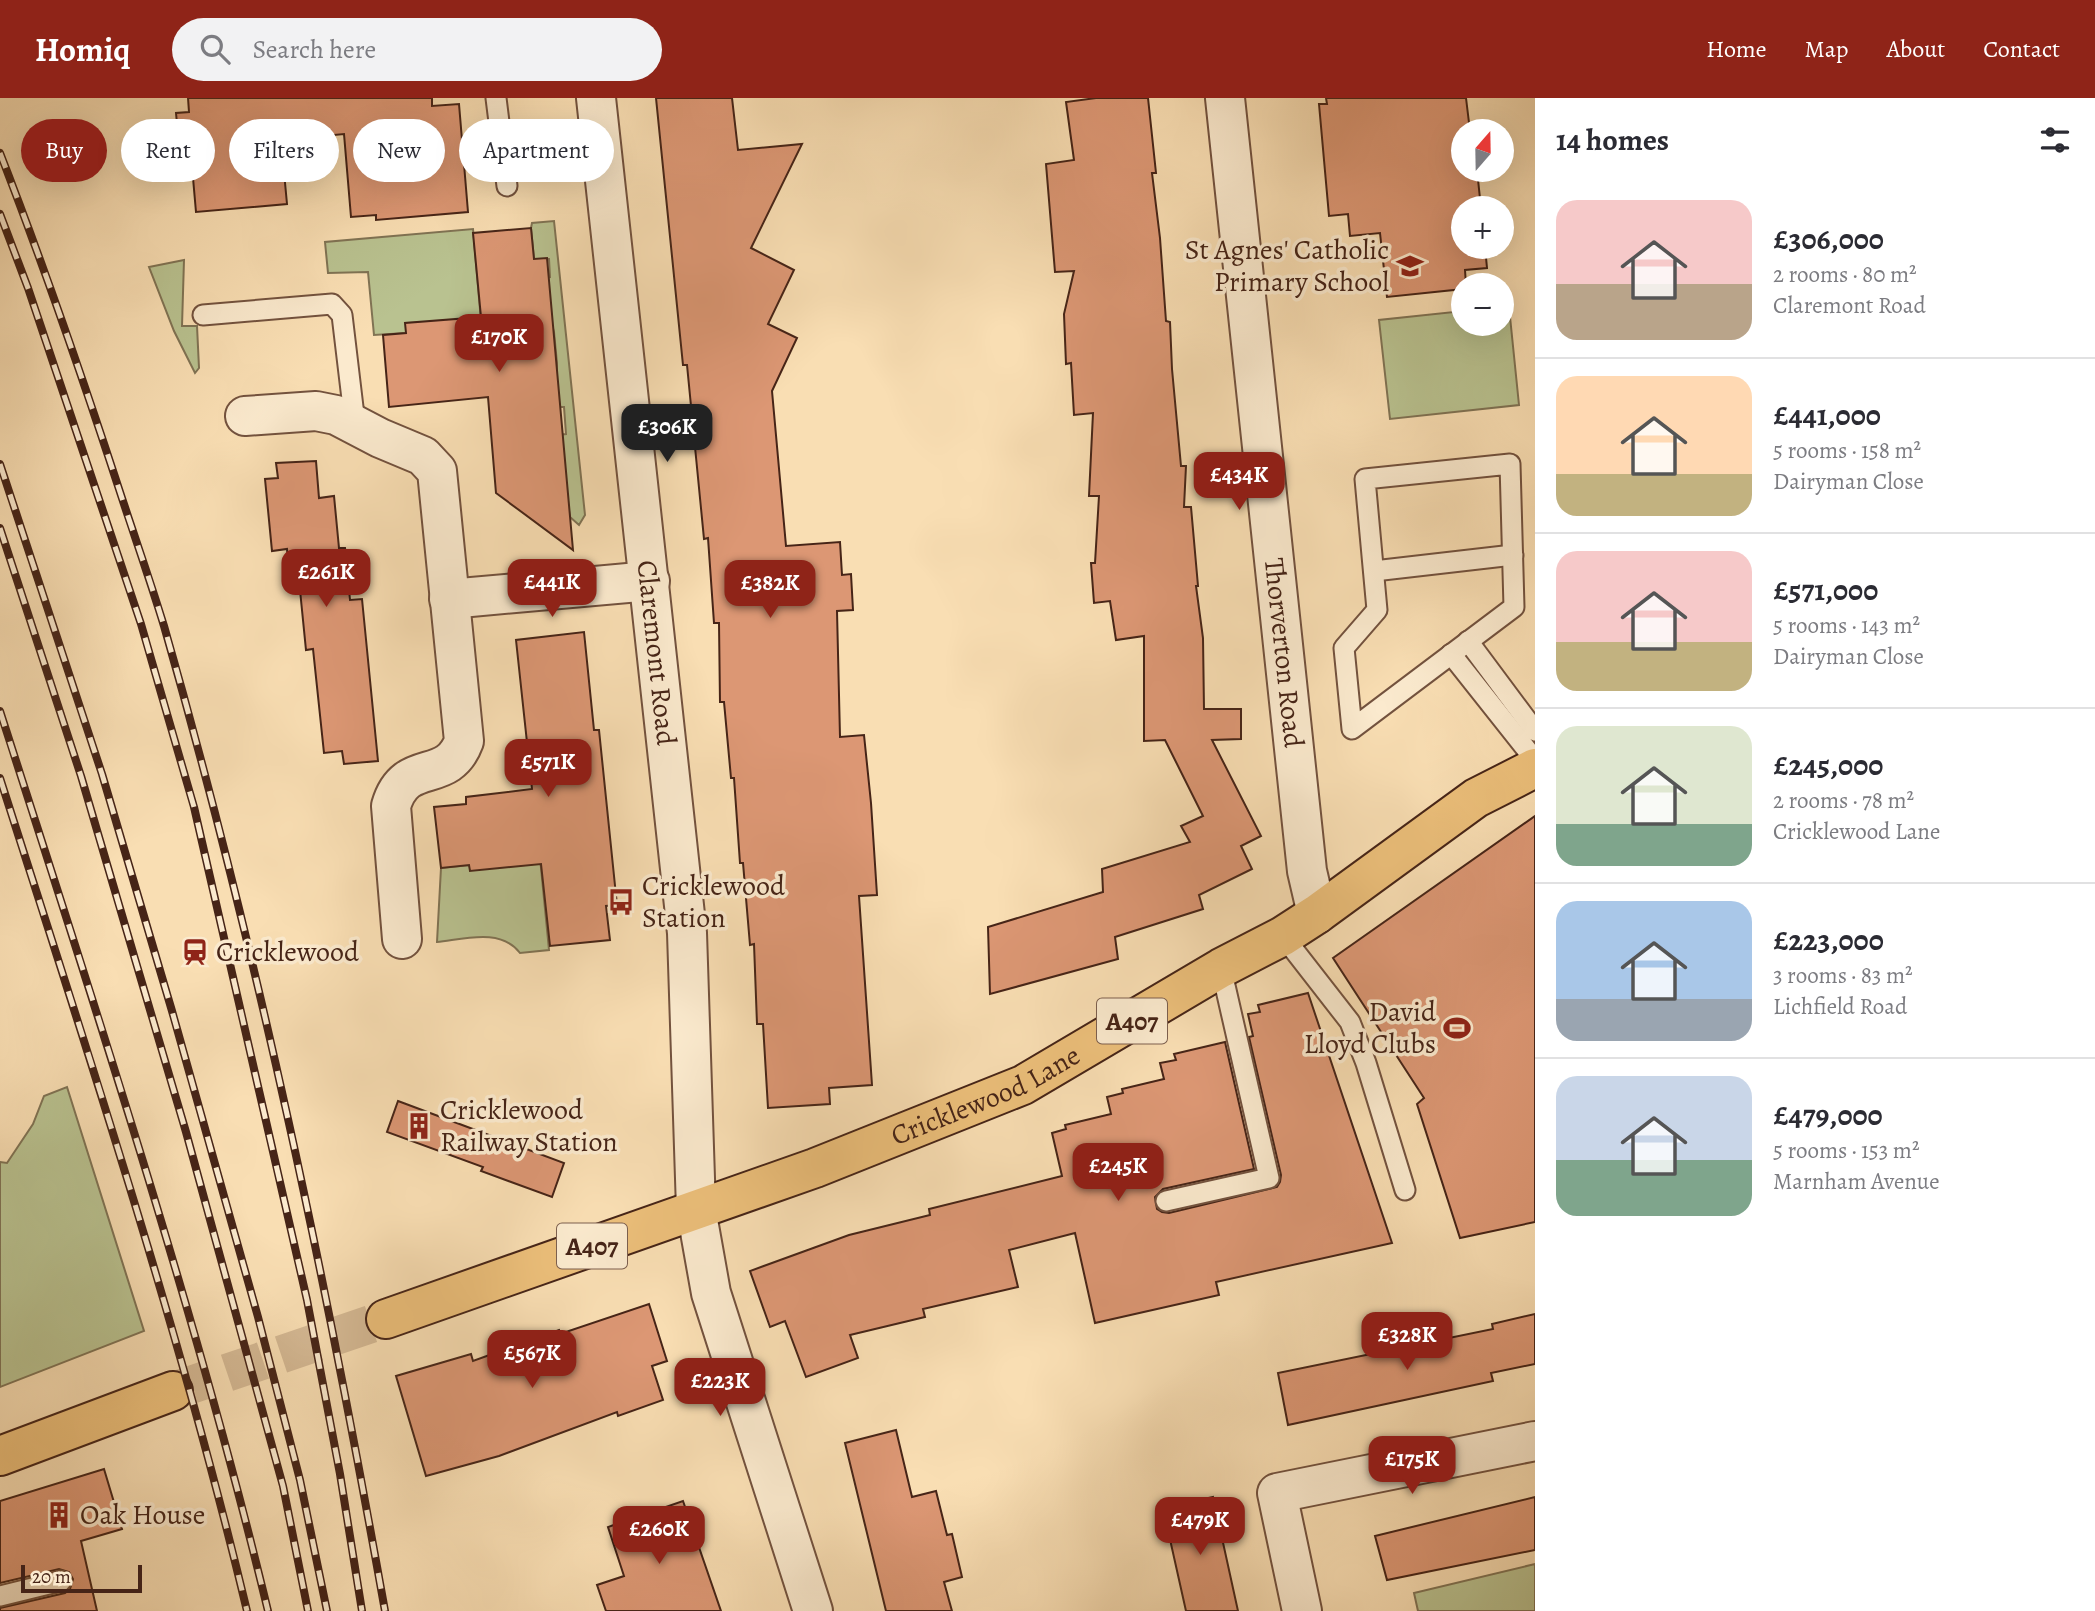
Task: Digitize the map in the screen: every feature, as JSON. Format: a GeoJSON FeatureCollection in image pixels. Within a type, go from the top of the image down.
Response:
{"type":"FeatureCollection","features":[{"type":"Feature","properties":{"kind":"main road","name":"Cricklewood Lane"},"geometry":{"type":"LineString","coordinates":[[386,1319],[814,1168],[1023,1085],[1221,968],[1283,936],[1476,798],[1535,768]]}},
{"type":"Feature","properties":{"kind":"main road"},"geometry":{"type":"LineString","coordinates":[[0,1455],[173,1391]]}},
{"type":"Feature","properties":{"kind":"street","name":"Claremont Road"},"geometry":{"type":"LineString","coordinates":[[596,98],[687,933],[696,1209],[711,1293],[813,1611]]}},
{"type":"Feature","properties":{"kind":"street","name":"Thorverton Road"},"geometry":{"type":"LineString","coordinates":[[1225,98],[1307,871],[1317,914]]}},
{"type":"Feature","properties":{"kind":"street"},"geometry":{"type":"LineString","coordinates":[[245,416],[316,411],[336,415],[423,456],[437,471],[464,741],[459,754],[450,764],[407,778],[396,790],[391,806],[402,939]]}},
{"type":"Feature","properties":{"kind":"street"},"geometry":{"type":"LineString","coordinates":[[450,598],[650,580]]}},
{"type":"Feature","properties":{"kind":"street"},"geometry":{"type":"LineString","coordinates":[[1302,1611],[1277,1493],[1535,1441]]}},
{"type":"Feature","properties":{"kind":"lane"},"geometry":{"type":"LineString","coordinates":[[496,98],[507,186]]}},
{"type":"Feature","properties":{"kind":"lane"},"geometry":{"type":"LineString","coordinates":[[204,315],[332,304],[342,316],[355,424]]}},
{"type":"Feature","properties":{"kind":"lane"},"geometry":{"type":"LineString","coordinates":[[1510,464],[1514,607],[1352,729],[1344,648],[1377,610],[1374,571],[1365,479],[1510,464]]}},
{"type":"Feature","properties":{"kind":"lane"},"geometry":{"type":"LineString","coordinates":[[1374,571],[1513,555]]}},
{"type":"Feature","properties":{"kind":"lane"},"geometry":{"type":"LineString","coordinates":[[1468,641],[1535,731]]}},
{"type":"Feature","properties":{"kind":"lane"},"geometry":{"type":"LineString","coordinates":[[1451,654],[1535,760]]}},
{"type":"Feature","properties":{"kind":"lane"},"geometry":{"type":"LineString","coordinates":[[1283,936],[1350,1022],[1366,1063],[1405,1191]]}},
{"type":"Feature","properties":{"kind":"lane"},"geometry":{"type":"LineString","coordinates":[[1166,1201],[1269,1178],[1221,968]]}},
{"type":"Feature","properties":{"kind":"lane"},"geometry":{"type":"LineString","coordinates":[[0,1596],[61,1581]]}},
{"type":"Feature","properties":{"kind":"green space"},"geometry":{"type":"Polygon","coordinates":[[[554,221],[585,515],[579,525],[570,517],[557,435],[566,434],[564,407],[556,407],[557,363],[554,332],[538,278],[550,277],[549,259],[534,259],[531,228],[532,223],[554,221]]]}},
{"type":"Feature","properties":{"kind":"green space"},"geometry":{"type":"Polygon","coordinates":[[[473,229],[481,321],[406,323],[406,333],[374,335],[368,272],[328,273],[325,242],[473,229]]]}},
{"type":"Feature","properties":{"kind":"green space"},"geometry":{"type":"Polygon","coordinates":[[[184,260],[182,326],[197,326],[199,368],[195,373],[174,331],[149,267],[184,260]]]}},
{"type":"Feature","properties":{"kind":"green space"},"geometry":{"type":"Polygon","coordinates":[[[1451,312],[1451,336],[1512,336],[1519,405],[1390,419],[1379,320],[1451,312]]]}},
{"type":"Feature","properties":{"kind":"green space"},"geometry":{"type":"Polygon","coordinates":[[[540,858],[549,950],[520,953],[503,940],[482,937],[437,942],[441,868],[540,858]]]}},
{"type":"Feature","properties":{"kind":"green space"},"geometry":{"type":"Polygon","coordinates":[[[67,1087],[144,1331],[0,1387],[0,1162],[7,1163],[33,1124],[44,1096],[67,1087]]]}},
{"type":"Feature","properties":{"kind":"green space"},"geometry":{"type":"Polygon","coordinates":[[[1535,1564],[1535,1611],[1418,1611],[1414,1593],[1535,1564]]]}},
{"type":"Feature","properties":{"kind":"building"},"geometry":{"type":"Polygon","coordinates":[[[188,98],[432,98],[432,106],[459,104],[459,182],[466,182],[468,212],[376,220],[376,215],[351,217],[344,134],[339,134],[339,119],[229,119],[229,182],[285,182],[287,204],[196,212],[193,182],[215,182],[215,119],[177,119],[176,113],[189,112],[188,98]]]}},
{"type":"Feature","properties":{"kind":"building"},"geometry":{"type":"Polygon","coordinates":[[[656,98],[732,98],[738,150],[802,144],[751,248],[794,270],[768,324],[797,338],[772,391],[786,546],[840,542],[842,575],[851,574],[853,610],[837,611],[840,737],[864,735],[871,803],[877,895],[859,896],[872,1085],[829,1088],[830,1104],[768,1108],[763,1024],[757,1024],[754,944],[750,945],[743,863],[740,863],[734,778],[731,778],[724,702],[720,702],[719,623],[714,623],[708,538],[704,539],[687,365],[683,365],[656,98]]]}},
{"type":"Feature","properties":{"kind":"building"},"geometry":{"type":"Polygon","coordinates":[[[1096,98],[1148,98],[1166,321],[1170,322],[1181,466],[1186,466],[1184,507],[1191,507],[1196,586],[1203,638],[1204,709],[1241,709],[1241,739],[1212,740],[1261,836],[1241,846],[1252,869],[1199,895],[1203,909],[1115,937],[1118,959],[990,994],[988,927],[1103,892],[1102,869],[1190,842],[1181,826],[1203,816],[1165,740],[1144,741],[1144,636],[1116,640],[1110,601],[1094,603],[1091,563],[1095,563],[1099,496],[1089,496],[1093,413],[1074,415],[1071,363],[1066,364],[1064,314],[1074,271],[1055,272],[1046,164],[1074,160],[1066,102],[1096,98]]]}},
{"type":"Feature","properties":{"kind":"building"},"geometry":{"type":"Polygon","coordinates":[[[1326,98],[1466,98],[1469,119],[1451,119],[1451,182],[1478,182],[1480,196],[1451,196],[1451,259],[1486,259],[1487,268],[1451,273],[1451,290],[1387,297],[1380,233],[1350,236],[1348,214],[1329,216],[1319,104],[1327,104],[1326,98]]]}},
{"type":"Feature","properties":{"kind":"building"},"geometry":{"type":"Polygon","coordinates":[[[531,228],[534,259],[547,258],[573,550],[496,493],[488,397],[389,407],[383,335],[406,333],[405,323],[481,317],[473,233],[531,228]]]}},
{"type":"Feature","properties":{"kind":"building"},"geometry":{"type":"Polygon","coordinates":[[[316,461],[319,498],[334,496],[339,548],[345,548],[350,600],[362,599],[378,761],[344,764],[342,751],[324,753],[313,649],[306,650],[297,560],[288,561],[287,549],[272,551],[265,479],[278,478],[276,463],[316,461]]]}},
{"type":"Feature","properties":{"kind":"building"},"geometry":{"type":"Polygon","coordinates":[[[584,632],[594,730],[599,730],[617,905],[606,906],[610,940],[550,946],[541,864],[470,871],[469,865],[441,868],[434,807],[466,804],[466,797],[532,789],[516,640],[584,632]]]}},
{"type":"Feature","properties":{"kind":"building","name":"David Lloyd Clubs"},"geometry":{"type":"Polygon","coordinates":[[[1535,816],[1535,1222],[1460,1238],[1417,1104],[1424,1098],[1333,958],[1535,816]]]}},
{"type":"Feature","properties":{"kind":"building"},"geometry":{"type":"Polygon","coordinates":[[[1308,993],[1392,1243],[1216,1282],[1219,1295],[1095,1323],[1075,1233],[1009,1250],[1018,1287],[923,1309],[925,1317],[850,1335],[858,1358],[806,1377],[785,1321],[770,1327],[750,1271],[849,1235],[930,1215],[929,1209],[1062,1176],[1052,1133],[1066,1129],[1065,1125],[1111,1114],[1107,1097],[1123,1093],[1122,1089],[1164,1079],[1160,1063],[1176,1060],[1174,1054],[1225,1042],[1254,1169],[1163,1189],[1155,1197],[1157,1209],[1169,1213],[1277,1187],[1281,1175],[1249,1037],[1253,1036],[1248,1014],[1260,1012],[1258,1005],[1308,993]]]}},
{"type":"Feature","properties":{"kind":"building"},"geometry":{"type":"Polygon","coordinates":[[[398,1101],[564,1163],[552,1197],[481,1171],[483,1167],[387,1132],[398,1101]]]}},
{"type":"Feature","properties":{"kind":"building"},"geometry":{"type":"Polygon","coordinates":[[[649,1304],[667,1361],[652,1366],[663,1400],[618,1416],[617,1412],[499,1456],[426,1476],[396,1376],[471,1354],[473,1361],[559,1330],[560,1334],[649,1304]]]}},
{"type":"Feature","properties":{"kind":"building"},"geometry":{"type":"Polygon","coordinates":[[[1535,1314],[1535,1364],[1491,1373],[1493,1381],[1288,1425],[1278,1373],[1493,1329],[1492,1324],[1535,1314]]]}},
{"type":"Feature","properties":{"kind":"building"},"geometry":{"type":"Polygon","coordinates":[[[896,1430],[912,1497],[936,1491],[947,1535],[952,1534],[962,1577],[944,1582],[952,1611],[886,1611],[845,1443],[896,1430]]]}},
{"type":"Feature","properties":{"kind":"building","name":"Oak House"},"geometry":{"type":"Polygon","coordinates":[[[104,1469],[122,1529],[81,1541],[97,1611],[0,1611],[0,1608],[65,1593],[70,1589],[73,1579],[69,1572],[59,1569],[0,1583],[0,1501],[104,1469]]]}},
{"type":"Feature","properties":{"kind":"building"},"geometry":{"type":"Polygon","coordinates":[[[1213,1497],[1238,1611],[1186,1611],[1163,1508],[1213,1497]]]}},
{"type":"Feature","properties":{"kind":"building"},"geometry":{"type":"Polygon","coordinates":[[[1535,1497],[1535,1550],[1387,1580],[1375,1536],[1535,1497]]]}},
{"type":"Feature","properties":{"kind":"building"},"geometry":{"type":"Polygon","coordinates":[[[683,1501],[721,1611],[606,1611],[597,1585],[624,1576],[608,1527],[683,1501]]]}},
{"type":"Feature","properties":{"kind":"tunnel"},"geometry":{"type":"LineString","coordinates":[[173,1391],[386,1319]]}},
{"type":"Feature","properties":{"kind":"railway"},"geometry":{"type":"LineString","coordinates":[[0,153],[62,320],[148,575],[198,748],[259,993],[314,1239],[385,1611]]}},
{"type":"Feature","properties":{"kind":"railway"},"geometry":{"type":"LineString","coordinates":[[0,214],[28,288],[141,624],[194,807],[307,1300],[340,1474],[362,1611]]}},
{"type":"Feature","properties":{"kind":"railway"},"geometry":{"type":"LineString","coordinates":[[0,464],[102,774],[172,1011],[258,1317],[300,1480],[327,1611]]}},
{"type":"Feature","properties":{"kind":"railway"},"geometry":{"type":"LineString","coordinates":[[0,528],[81,776],[186,1132],[283,1486],[308,1611]]}},
{"type":"Feature","properties":{"kind":"railway"},"geometry":{"type":"LineString","coordinates":[[0,711],[176,1271],[209,1384],[268,1611]]}},
{"type":"Feature","properties":{"kind":"railway"},"geometry":{"type":"LineString","coordinates":[[0,778],[163,1297],[193,1401],[247,1611]]}},
{"type":"Feature","properties":{"kind":"place","name":"St Agnes' Catholic Primary School"},"geometry":{"type":"Point","coordinates":[1410,266]}},
{"type":"Feature","properties":{"kind":"place","name":"Cricklewood Station"},"geometry":{"type":"Point","coordinates":[621,902]}},
{"type":"Feature","properties":{"kind":"place","name":"Cricklewood"},"geometry":{"type":"Point","coordinates":[195,952]}},
{"type":"Feature","properties":{"kind":"place","name":"David Lloyd Clubs"},"geometry":{"type":"Point","coordinates":[1457,1028]}},
{"type":"Feature","properties":{"kind":"place","name":"Cricklewood Railway Station"},"geometry":{"type":"Point","coordinates":[419,1126]}},
{"type":"Feature","properties":{"kind":"place","name":"Oak House"},"geometry":{"type":"Point","coordinates":[59,1515]}}]}
